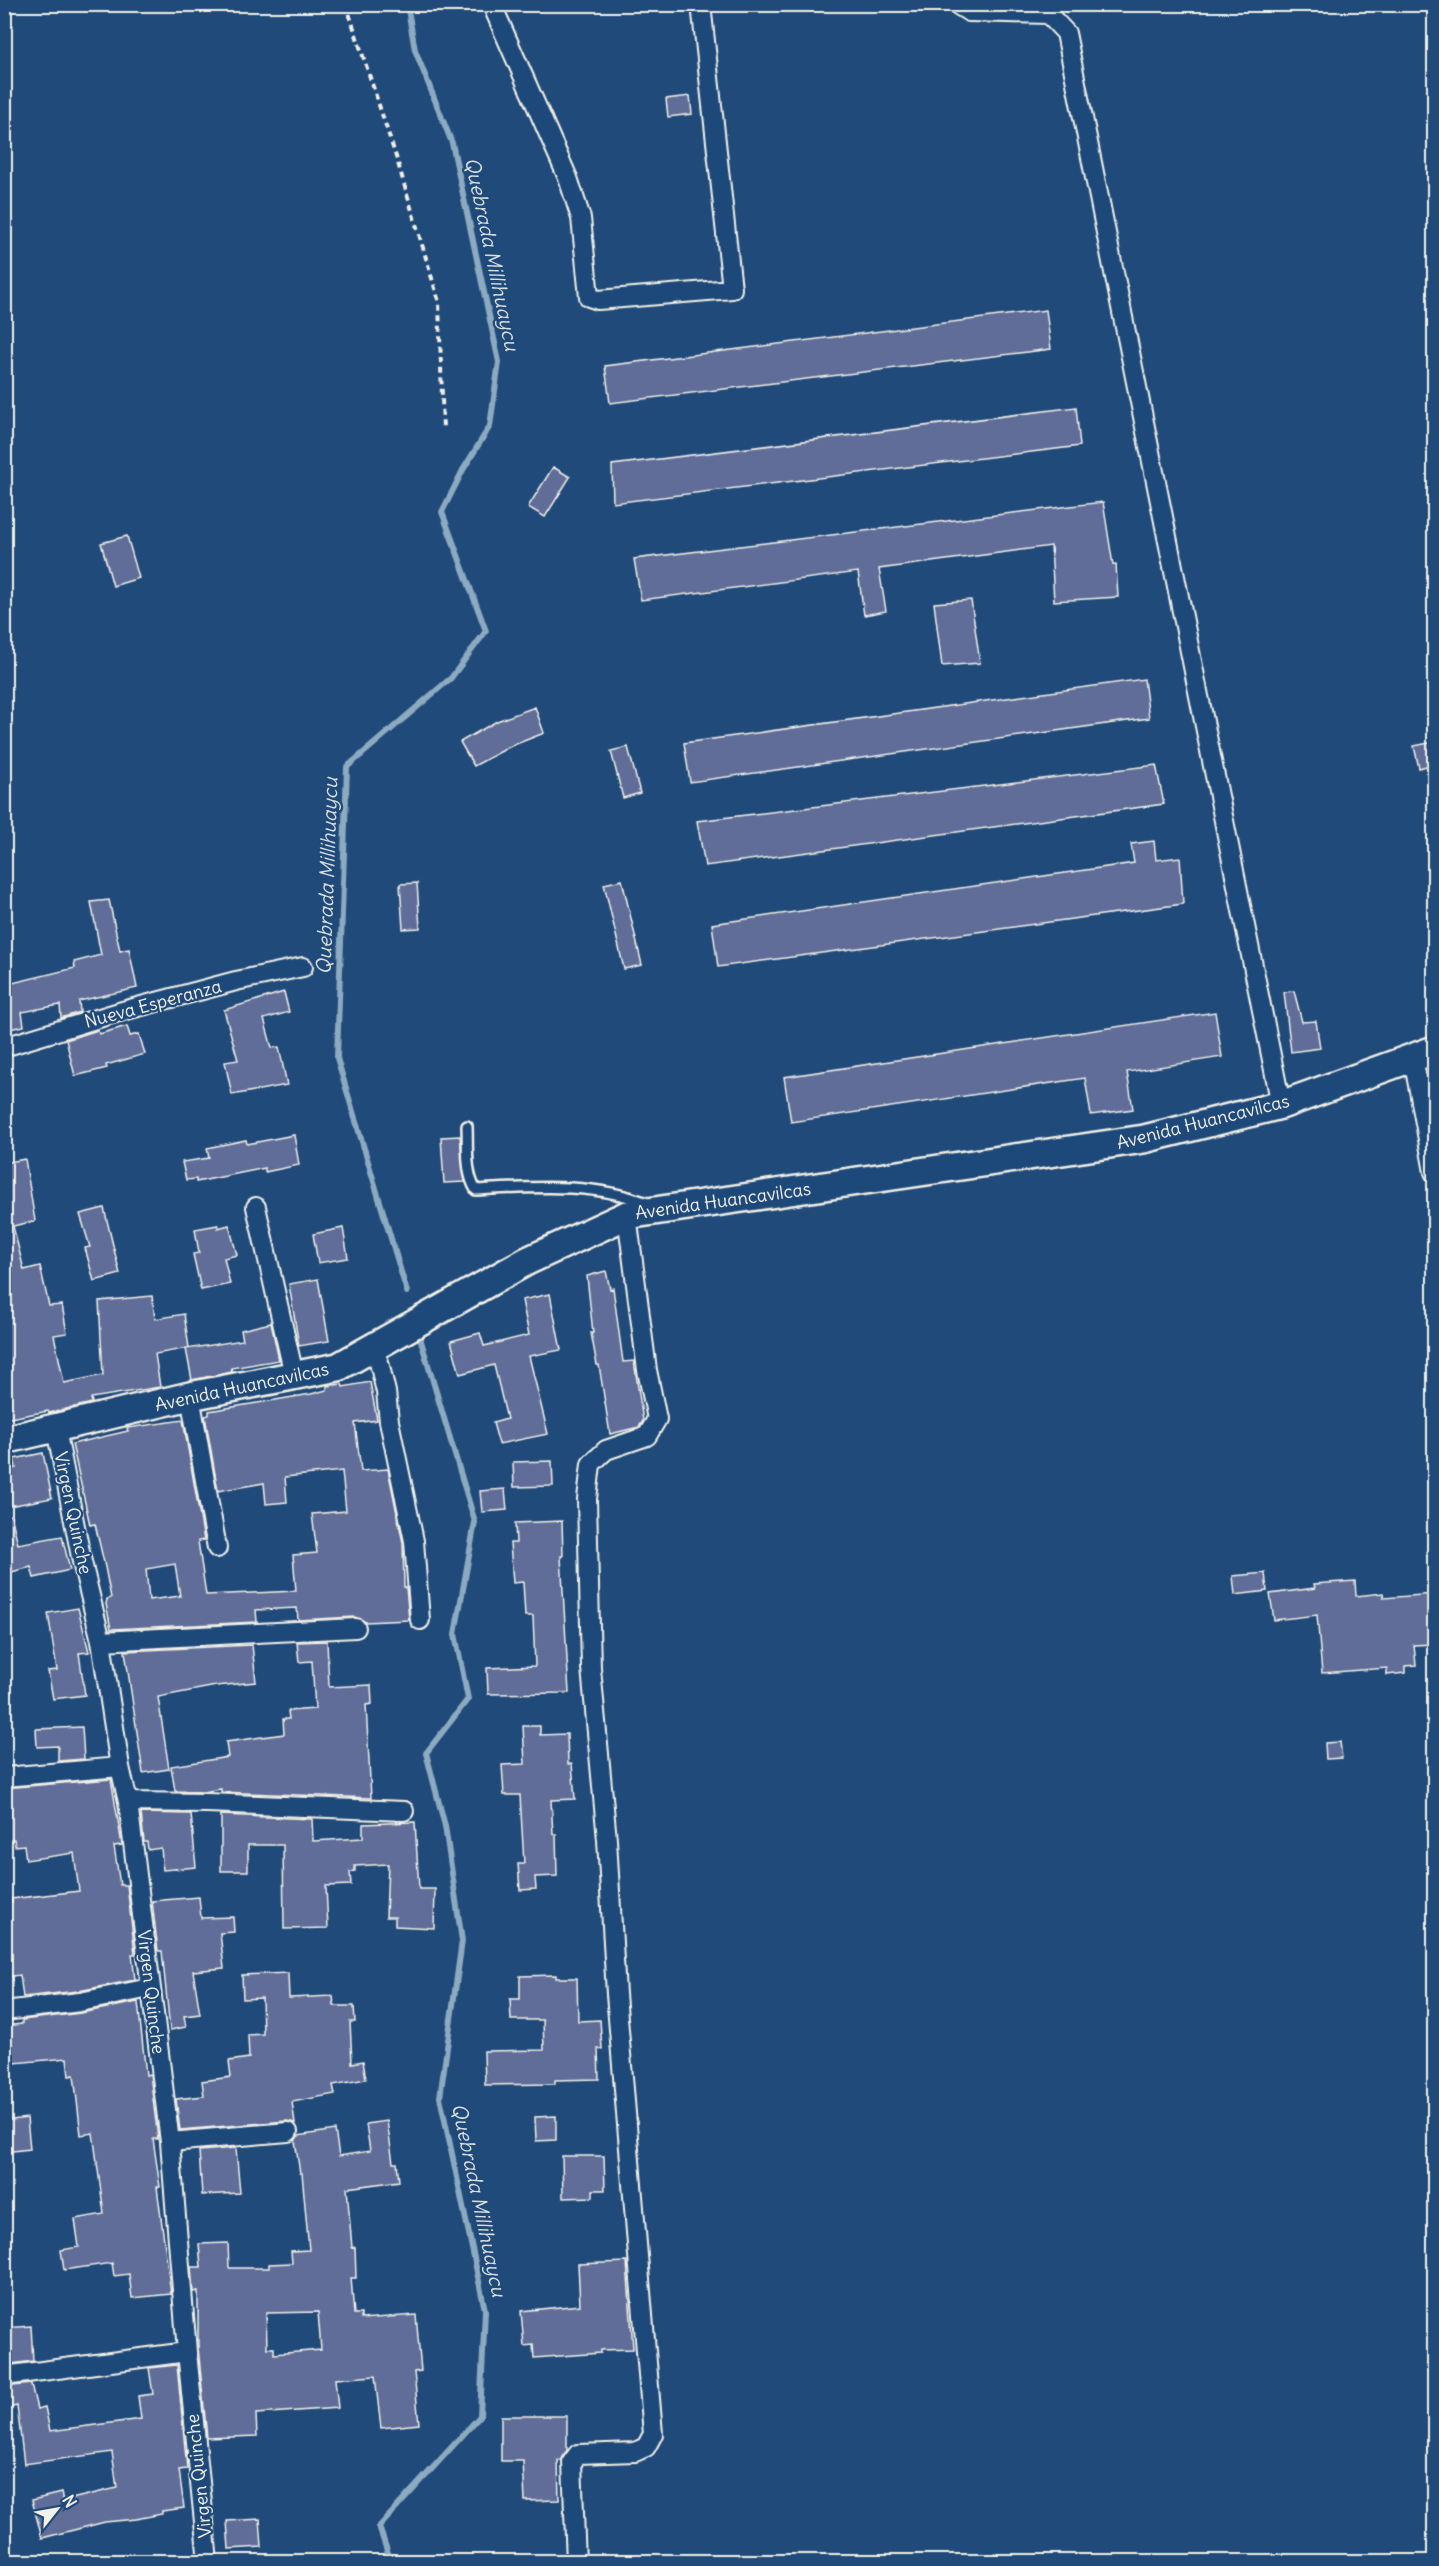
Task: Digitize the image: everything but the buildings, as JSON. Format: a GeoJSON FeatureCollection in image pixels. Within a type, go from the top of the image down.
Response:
{"type":"FeatureCollection","features":[{"type":"Feature","properties":{"kind":"street"},"geometry":{"type":"LineString","coordinates":[[494,4],[496,14],[568,178],[581,218],[589,297],[598,300],[732,288],[701,4]]}},
{"type":"Feature","properties":{"kind":"street"},"geometry":{"type":"LineString","coordinates":[[956,4],[969,12],[1048,14],[1066,33],[1281,1105]]}},
{"type":"Feature","properties":{"kind":"street","name":"Nueva Esperanza"},"geometry":{"type":"LineString","coordinates":[[4,1047],[130,1009],[236,981],[303,967]]}},
{"type":"Feature","properties":{"kind":"street"},"geometry":{"type":"LineString","coordinates":[[1424,1054],[1434,1172]]}},
{"type":"Feature","properties":{"kind":"street","name":"Avenida Huancavilcas"},"geometry":{"type":"LineString","coordinates":[[4,1440],[190,1396],[338,1366],[527,1261],[627,1215],[1144,1140],[1281,1105],[1424,1054]]}},
{"type":"Feature","properties":{"kind":"street"},"geometry":{"type":"LineString","coordinates":[[256,1207],[294,1375]]}},
{"type":"Feature","properties":{"kind":"street"},"geometry":{"type":"LineString","coordinates":[[576,2562],[572,2462],[578,2454],[635,2452],[646,2447],[653,2434],[616,1994],[607,1840],[591,1668],[587,1522],[591,1464],[606,1450],[647,1437],[657,1419],[647,1370],[627,1215]]}},
{"type":"Feature","properties":{"kind":"street"},"geometry":{"type":"LineString","coordinates":[[369,1349],[379,1362],[386,1392],[389,1421],[414,1542],[420,1620]]}},
{"type":"Feature","properties":{"kind":"street"},"geometry":{"type":"LineString","coordinates":[[190,1396],[218,1548]]}},
{"type":"Feature","properties":{"kind":"street","name":"Virgen Quinche"},"geometry":{"type":"LineString","coordinates":[[56,1429],[82,1562],[101,1641],[120,1767],[128,1802],[170,2142],[187,2352],[208,2562]]}},
{"type":"Feature","properties":{"kind":"street"},"geometry":{"type":"LineString","coordinates":[[101,1641],[356,1628]]}},
{"type":"Feature","properties":{"kind":"street"},"geometry":{"type":"LineString","coordinates":[[4,1777],[120,1767]]}},
{"type":"Feature","properties":{"kind":"street"},"geometry":{"type":"LineString","coordinates":[[128,1802],[404,1811]]}},
{"type":"Feature","properties":{"kind":"street"},"geometry":{"type":"LineString","coordinates":[[4,2012],[80,2002],[150,1988]]}},
{"type":"Feature","properties":{"kind":"street"},"geometry":{"type":"LineString","coordinates":[[170,2142],[288,2132]]}},
{"type":"Feature","properties":{"kind":"street"},"geometry":{"type":"LineString","coordinates":[[4,2376],[187,2352]]}},
{"type":"Feature","properties":{"kind":"lane"},"geometry":{"type":"LineString","coordinates":[[467,1126],[471,1183],[476,1190],[558,1187],[600,1190],[634,1197],[667,1210]]}},
{"type":"Feature","properties":{"kind":"path"},"geometry":{"type":"LineString","coordinates":[[346,4],[439,302],[443,430]]}},
{"type":"Feature","properties":{"kind":"waterway","name":"Quebrada Millihuaycu"},"geometry":{"type":"LineString","coordinates":[[407,4],[415,50],[452,143],[499,362],[490,426],[463,470],[442,512],[486,631],[451,678],[347,767],[337,1058],[407,1292]]}},
{"type":"Feature","properties":{"kind":"waterway","name":"Quebrada Millihuaycu"},"geometry":{"type":"LineString","coordinates":[[391,2562],[379,2527],[480,2416],[485,2310],[440,2097],[462,1941],[445,1826],[426,1753],[468,1699],[455,1634],[475,1522],[418,1331]]}}]}
